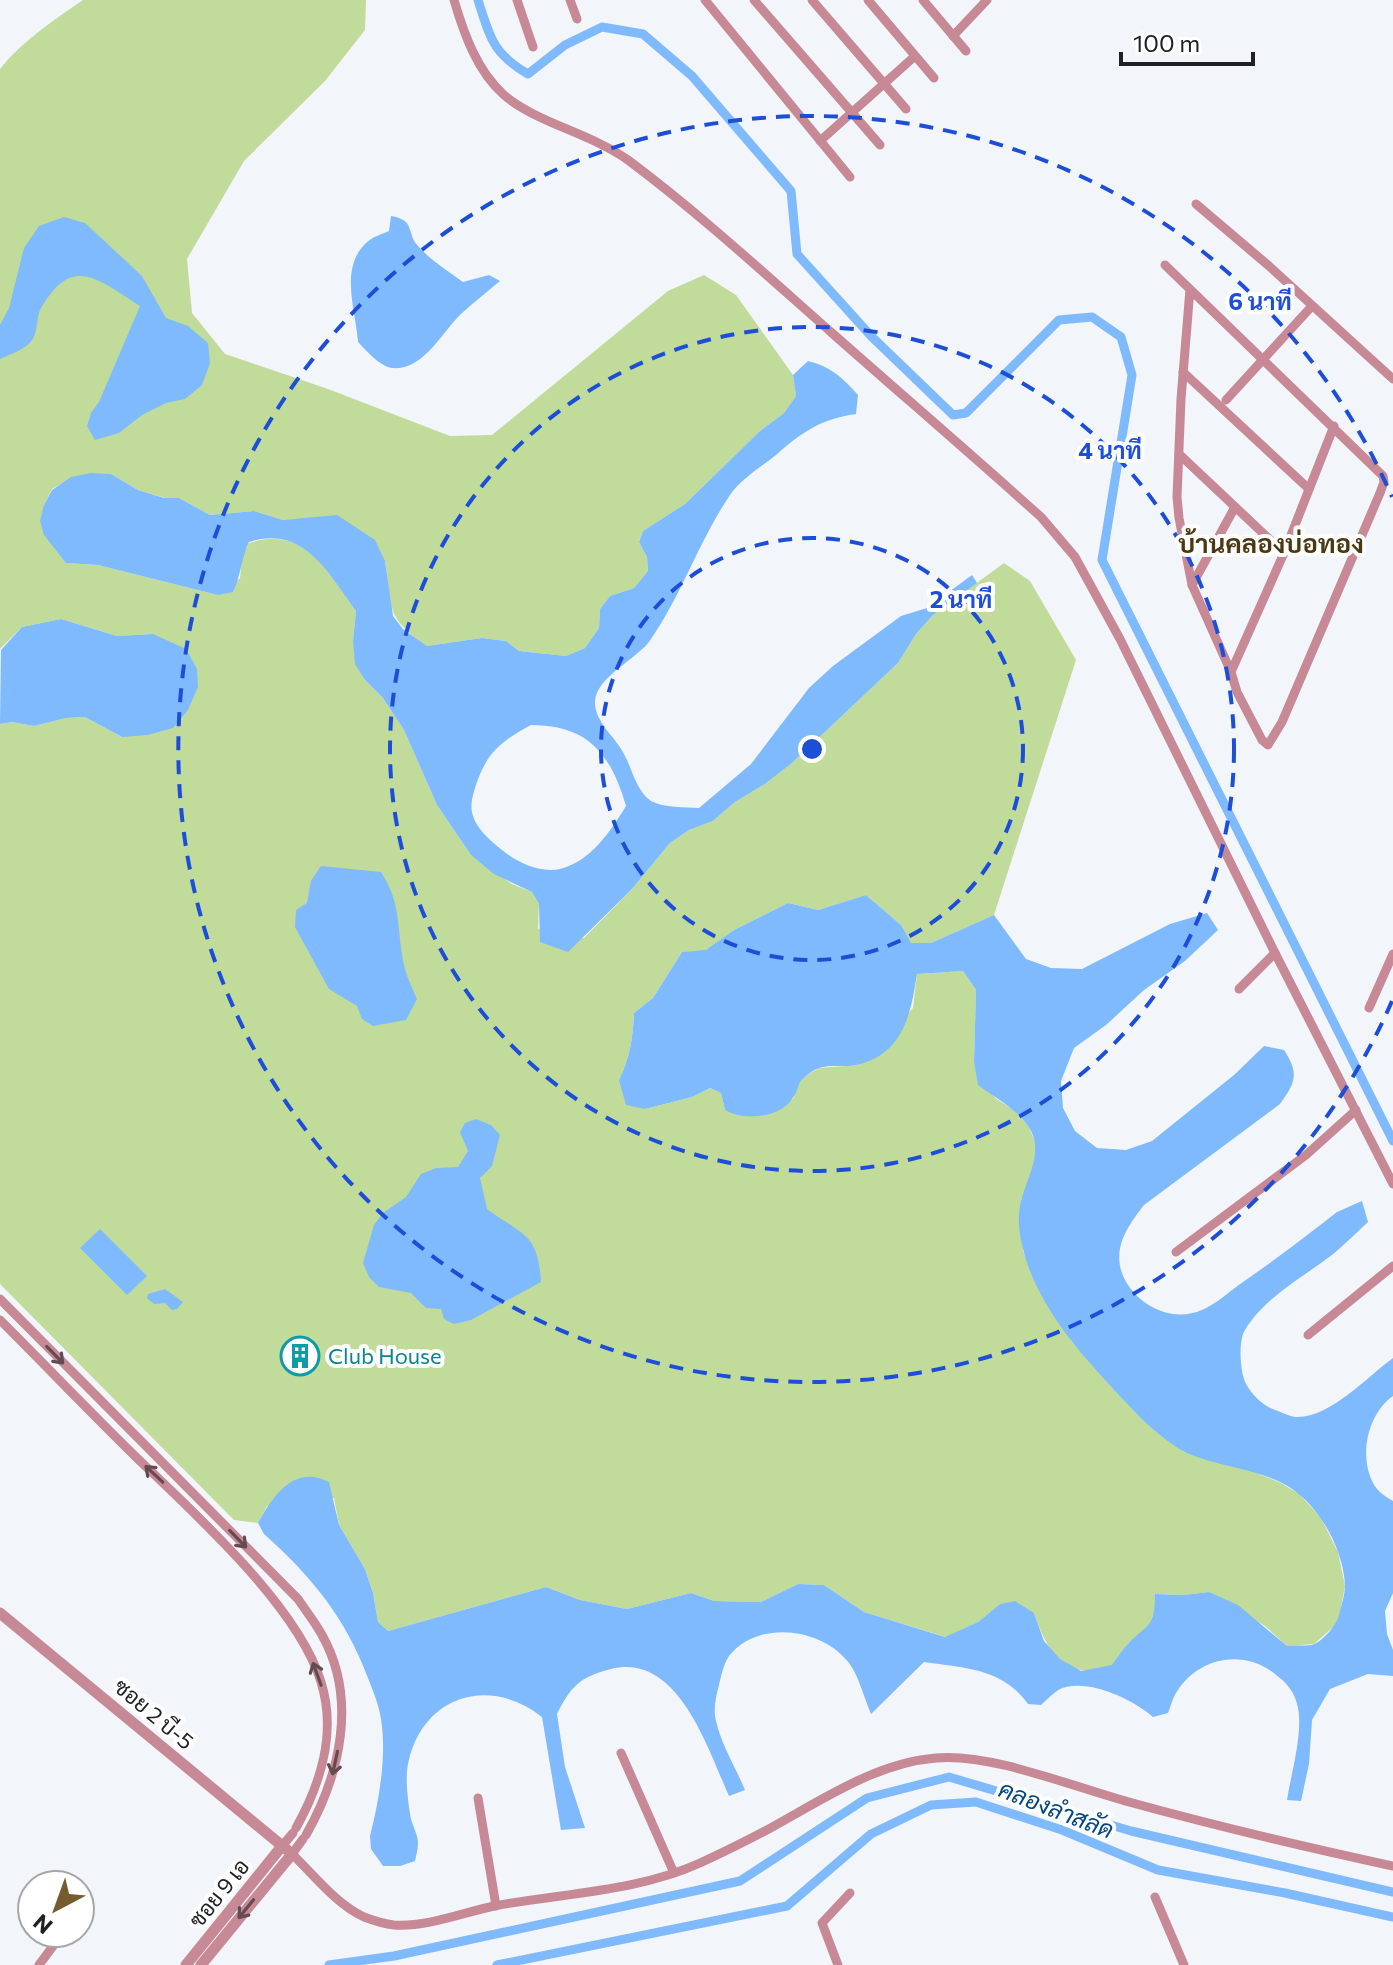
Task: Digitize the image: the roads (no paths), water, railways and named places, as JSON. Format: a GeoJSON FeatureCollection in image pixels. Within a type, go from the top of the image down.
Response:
{"type":"FeatureCollection","features":[{"type":"Feature","properties":{"kind":"street"},"geometry":{"type":"LineString","coordinates":[[454,0],[470,49],[505,96],[625,158],[801,304],[1031,507],[1062,539],[1120,639],[1393,1184]]}},
{"type":"Feature","properties":{"kind":"street"},"geometry":{"type":"LineString","coordinates":[[517,0],[533,47]]}},
{"type":"Feature","properties":{"kind":"street"},"geometry":{"type":"LineString","coordinates":[[570,0],[577,19]]}},
{"type":"Feature","properties":{"kind":"street"},"geometry":{"type":"LineString","coordinates":[[754,0],[880,145]]}},
{"type":"Feature","properties":{"kind":"street"},"geometry":{"type":"LineString","coordinates":[[812,0],[906,109]]}},
{"type":"Feature","properties":{"kind":"street"},"geometry":{"type":"LineString","coordinates":[[868,0],[934,78]]}},
{"type":"Feature","properties":{"kind":"street"},"geometry":{"type":"LineString","coordinates":[[923,0],[966,51]]}},
{"type":"Feature","properties":{"kind":"street"},"geometry":{"type":"LineString","coordinates":[[953,36],[987,0]]}},
{"type":"Feature","properties":{"kind":"street"},"geometry":{"type":"LineString","coordinates":[[709,1],[850,177]]}},
{"type":"Feature","properties":{"kind":"street"},"geometry":{"type":"LineString","coordinates":[[820,141],[915,56]]}},
{"type":"Feature","properties":{"kind":"street"},"geometry":{"type":"LineString","coordinates":[[1196,204],[1393,379]]}},
{"type":"Feature","properties":{"kind":"street"},"geometry":{"type":"LineString","coordinates":[[1165,265],[1334,426],[1383,476],[1384,482],[1282,722],[1268,745],[1262,740],[1237,692],[1192,585],[1179,518],[1179,454],[1190,289]]}},
{"type":"Feature","properties":{"kind":"street"},"geometry":{"type":"LineString","coordinates":[[1226,400],[1312,306]]}},
{"type":"Feature","properties":{"kind":"street"},"geometry":{"type":"LineString","coordinates":[[1183,372],[1309,489]]}},
{"type":"Feature","properties":{"kind":"street"},"geometry":{"type":"LineString","coordinates":[[1231,672],[1284,553],[1334,426]]}},
{"type":"Feature","properties":{"kind":"street"},"geometry":{"type":"LineString","coordinates":[[1179,454],[1284,553]]}},
{"type":"Feature","properties":{"kind":"street"},"geometry":{"type":"LineString","coordinates":[[1192,585],[1235,507]]}},
{"type":"Feature","properties":{"kind":"street"},"geometry":{"type":"LineString","coordinates":[[1239,989],[1275,953]]}},
{"type":"Feature","properties":{"kind":"street"},"geometry":{"type":"LineString","coordinates":[[1369,1008],[1393,954]]}},
{"type":"Feature","properties":{"kind":"street"},"geometry":{"type":"LineString","coordinates":[[1176,1252],[1306,1155],[1356,1110]]}},
{"type":"Feature","properties":{"kind":"street"},"geometry":{"type":"LineString","coordinates":[[1308,1335],[1393,1266]]}},
{"type":"Feature","properties":{"kind":"street"},"geometry":{"type":"LineString","coordinates":[[0,1299],[298,1599],[323,1636],[337,1673],[343,1714],[336,1766],[322,1806],[304,1837],[287,1850]]}},
{"type":"Feature","properties":{"kind":"street"},"geometry":{"type":"LineString","coordinates":[[0,1320],[229,1550],[286,1616],[309,1650],[322,1683],[328,1723],[324,1765],[309,1806],[287,1850]]}},
{"type":"Feature","properties":{"kind":"street","name":"ซอย 2 บี-5"},"geometry":{"type":"LineString","coordinates":[[0,1613],[287,1850]]}},
{"type":"Feature","properties":{"kind":"street"},"geometry":{"type":"LineString","coordinates":[[621,1753],[674,1873]]}},
{"type":"Feature","properties":{"kind":"street"},"geometry":{"type":"LineString","coordinates":[[287,1850],[338,1899],[364,1917],[393,1925],[442,1919],[496,1906],[601,1891],[674,1873],[764,1832],[863,1780],[903,1763],[938,1758],[975,1759],[1129,1802],[1393,1866]]}},
{"type":"Feature","properties":{"kind":"street"},"geometry":{"type":"LineString","coordinates":[[478,1798],[496,1906]]}},
{"type":"Feature","properties":{"kind":"street","name":"ซอย 9 เอ"},"geometry":{"type":"LineString","coordinates":[[186,1965],[287,1850]]}},
{"type":"Feature","properties":{"kind":"street","name":"ซอย 9 เอ"},"geometry":{"type":"LineString","coordinates":[[201,1965],[287,1850]]}},
{"type":"Feature","properties":{"kind":"street"},"geometry":{"type":"LineString","coordinates":[[838,1965],[822,1923],[850,1893]]}},
{"type":"Feature","properties":{"kind":"street"},"geometry":{"type":"LineString","coordinates":[[1155,1897],[1184,1965]]}},
{"type":"Feature","properties":{"kind":"water"},"geometry":{"type":"Polygon","coordinates":[[[391,216],[404,221],[423,251],[463,282],[489,275],[500,281],[461,314],[423,357],[404,367],[393,368],[379,362],[358,342],[351,290],[353,265],[358,253],[368,241],[389,231],[391,216]]]}},
{"type":"Feature","properties":{"kind":"water"},"geometry":{"type":"Polygon","coordinates":[[[64,217],[85,223],[142,276],[166,318],[188,326],[208,343],[210,363],[202,385],[185,399],[166,403],[142,415],[119,433],[95,440],[87,426],[91,413],[99,402],[140,306],[98,280],[86,276],[74,277],[52,292],[40,310],[32,340],[0,359],[0,325],[9,308],[24,248],[39,226],[64,217]]]}},
{"type":"Feature","properties":{"kind":"water"},"geometry":{"type":"Polygon","coordinates":[[[808,361],[830,369],[858,395],[856,414],[832,419],[804,433],[735,489],[651,639],[597,692],[598,716],[620,748],[646,797],[662,805],[699,808],[751,764],[809,688],[833,666],[901,616],[927,608],[972,575],[977,583],[933,615],[916,634],[898,663],[792,763],[713,821],[689,830],[670,843],[632,889],[568,952],[540,942],[539,904],[532,892],[494,874],[471,855],[437,805],[404,730],[355,664],[353,641],[356,611],[313,556],[285,540],[268,538],[249,542],[233,592],[218,595],[98,565],[66,563],[44,535],[40,521],[52,490],[71,477],[91,473],[111,474],[138,490],[164,498],[179,498],[210,515],[254,511],[283,520],[337,515],[375,540],[385,561],[393,616],[403,629],[427,646],[482,638],[506,641],[519,651],[566,656],[585,648],[599,628],[600,609],[610,596],[634,588],[648,571],[647,557],[639,542],[643,531],[685,504],[760,431],[784,413],[796,396],[793,375],[808,361]],[[531,725],[511,737],[489,757],[479,776],[471,806],[474,818],[488,838],[515,859],[544,870],[571,865],[590,852],[626,806],[613,771],[594,746],[568,730],[531,725]]]}},
{"type":"Feature","properties":{"kind":"water"},"geometry":{"type":"Polygon","coordinates":[[[61,619],[117,636],[153,634],[186,649],[197,669],[198,687],[188,710],[173,728],[148,735],[122,737],[85,717],[34,726],[12,722],[0,724],[1,650],[22,627],[61,619]]]}},
{"type":"Feature","properties":{"kind":"water"},"geometry":{"type":"Polygon","coordinates":[[[321,866],[381,872],[388,884],[396,908],[405,969],[417,999],[406,1020],[373,1026],[362,1019],[357,1006],[329,989],[295,927],[296,910],[307,903],[311,881],[321,866]]]}},
{"type":"Feature","properties":{"kind":"water"},"geometry":{"type":"Polygon","coordinates":[[[866,895],[901,925],[911,943],[931,943],[994,915],[1026,959],[1051,968],[1082,969],[1170,924],[1207,913],[1218,930],[1185,961],[1144,990],[1106,1025],[1074,1048],[1061,1081],[1063,1108],[1075,1131],[1097,1148],[1126,1150],[1152,1141],[1234,1075],[1264,1046],[1284,1050],[1289,1058],[1294,1077],[1280,1104],[1144,1205],[1123,1239],[1120,1268],[1130,1288],[1147,1304],[1168,1313],[1191,1314],[1218,1301],[1337,1212],[1362,1201],[1368,1222],[1253,1318],[1241,1342],[1241,1357],[1244,1379],[1256,1397],[1268,1407],[1295,1417],[1308,1416],[1334,1404],[1393,1358],[1393,1396],[1376,1415],[1366,1453],[1371,1478],[1379,1491],[1393,1501],[1393,1593],[1385,1611],[1387,1634],[1393,1650],[1393,1676],[1368,1674],[1330,1689],[1312,1720],[1309,1764],[1301,1801],[1287,1800],[1299,1730],[1295,1697],[1279,1677],[1250,1661],[1223,1660],[1198,1670],[1176,1692],[1168,1713],[1153,1717],[1124,1698],[1089,1687],[1066,1687],[1041,1705],[1028,1704],[1018,1692],[994,1676],[968,1668],[924,1662],[871,1714],[853,1668],[838,1651],[807,1636],[790,1632],[773,1633],[741,1644],[729,1656],[716,1698],[718,1730],[745,1790],[729,1796],[700,1731],[672,1689],[655,1675],[634,1668],[611,1669],[591,1675],[578,1684],[557,1714],[565,1767],[585,1828],[561,1830],[542,1717],[522,1704],[501,1697],[480,1695],[460,1699],[427,1722],[408,1764],[409,1806],[418,1843],[415,1861],[400,1866],[383,1866],[371,1849],[370,1836],[383,1763],[381,1719],[374,1693],[338,1617],[312,1582],[264,1534],[258,1523],[286,1485],[306,1477],[329,1482],[339,1525],[365,1569],[378,1622],[388,1631],[546,1587],[580,1600],[627,1609],[691,1593],[714,1601],[761,1602],[798,1584],[824,1585],[864,1612],[945,1637],[978,1622],[1000,1604],[1015,1601],[1034,1613],[1044,1641],[1060,1659],[1081,1671],[1112,1665],[1149,1624],[1154,1613],[1155,1594],[1209,1592],[1238,1605],[1287,1646],[1316,1643],[1338,1619],[1345,1585],[1339,1555],[1325,1525],[1305,1500],[1280,1482],[1198,1457],[1167,1441],[1084,1357],[1041,1295],[1023,1249],[1019,1225],[1021,1201],[1034,1161],[1035,1142],[1020,1117],[978,1085],[974,1062],[976,990],[963,971],[917,974],[912,1004],[902,1031],[885,1052],[856,1065],[823,1067],[813,1071],[800,1082],[786,1105],[770,1114],[741,1116],[725,1110],[721,1093],[710,1088],[692,1097],[645,1109],[626,1105],[619,1080],[630,1047],[634,1013],[653,998],[682,952],[706,950],[734,930],[788,903],[818,910],[866,895]]]}},
{"type":"Feature","properties":{"kind":"water"},"geometry":{"type":"Polygon","coordinates":[[[476,1119],[491,1125],[500,1135],[492,1166],[480,1178],[487,1209],[527,1237],[536,1254],[541,1282],[471,1320],[454,1324],[444,1319],[441,1309],[426,1308],[411,1293],[379,1287],[369,1277],[363,1263],[374,1225],[383,1213],[406,1197],[421,1174],[436,1168],[458,1167],[468,1151],[460,1132],[465,1123],[476,1119]]]}},
{"type":"Feature","properties":{"kind":"water"},"geometry":{"type":"Polygon","coordinates":[[[100,1229],[147,1276],[127,1295],[80,1248],[100,1229]]]}},
{"type":"Feature","properties":{"kind":"water"},"geometry":{"type":"Polygon","coordinates":[[[165,1289],[183,1302],[177,1309],[172,1310],[165,1303],[154,1304],[147,1298],[148,1294],[165,1289]]]}},
{"type":"Feature","properties":{"kind":"waterway"},"geometry":{"type":"LineString","coordinates":[[478,0],[494,43],[507,59],[528,74],[565,45],[602,27],[643,34],[692,76],[791,191],[797,254],[871,336],[953,415],[966,413],[1059,320],[1092,317],[1121,337],[1132,375],[1102,560],[1393,1141]]}},
{"type":"Feature","properties":{"kind":"waterway"},"geometry":{"type":"LineString","coordinates":[[329,1965],[394,1956],[740,1881],[867,1798],[949,1777],[1131,1831],[1393,1892]]}},
{"type":"Feature","properties":{"kind":"waterway","name":"คลองลำสลัด"},"geometry":{"type":"LineString","coordinates":[[497,1965],[787,1906],[871,1834],[931,1805],[976,1802],[1062,1830],[1158,1870],[1393,1917]]}},
{"type":"Feature","properties":{"kind":"place","name":"Club House"},"geometry":{"type":"Point","coordinates":[300,1356]}},
{"type":"Feature","properties":{"kind":"district","name":"บ้านคลองบ่อทอง"},"geometry":{"type":"Point","coordinates":[1271,544]}}]}
